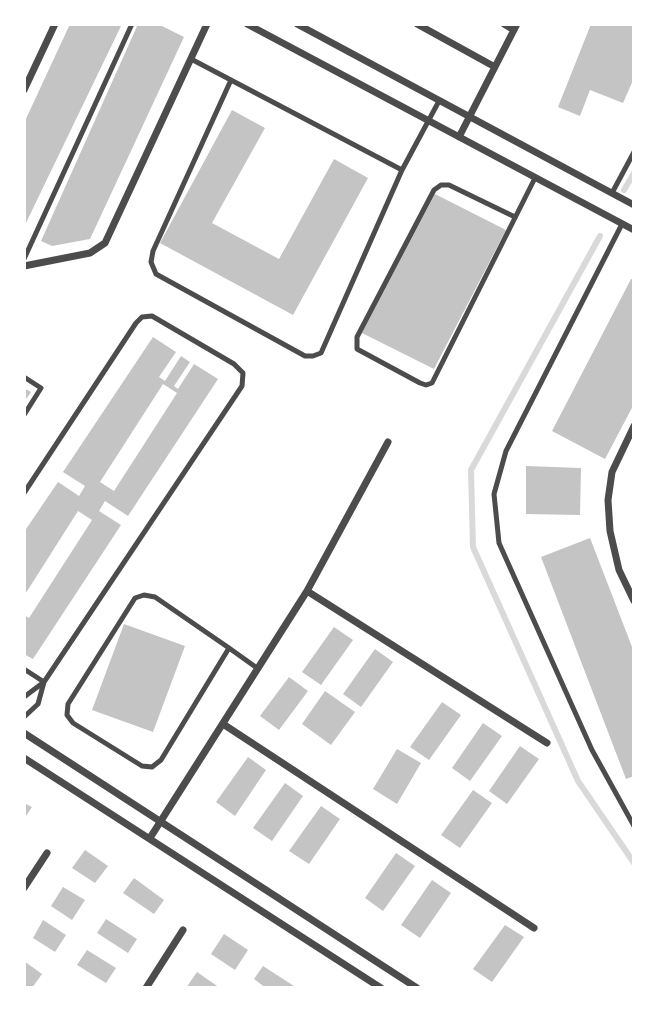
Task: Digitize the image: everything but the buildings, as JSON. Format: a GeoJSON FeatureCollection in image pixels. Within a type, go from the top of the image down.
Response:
{"type":"FeatureCollection","features":[{"type":"Feature","properties":{"kind":"street"},"geometry":{"type":"LineString","coordinates":[[24,90],[55,24]]}},
{"type":"Feature","properties":{"kind":"street"},"geometry":{"type":"LineString","coordinates":[[24,266],[90,253],[105,243],[207,24]]}},
{"type":"Feature","properties":{"kind":"street"},"geometry":{"type":"LineString","coordinates":[[247,24],[634,230]]}},
{"type":"Feature","properties":{"kind":"street"},"geometry":{"type":"LineString","coordinates":[[297,24],[634,205]]}},
{"type":"Feature","properties":{"kind":"street"},"geometry":{"type":"LineString","coordinates":[[417,24],[495,67]]}},
{"type":"Feature","properties":{"kind":"street"},"geometry":{"type":"LineString","coordinates":[[458,137],[515,27],[504,24]]}},
{"type":"Feature","properties":{"kind":"street"},"geometry":{"type":"LineString","coordinates":[[634,426],[612,472],[608,500],[610,531],[619,570],[634,601]]}},
{"type":"Feature","properties":{"kind":"street"},"geometry":{"type":"LineString","coordinates":[[150,838],[307,591],[388,442]]}},
{"type":"Feature","properties":{"kind":"street"},"geometry":{"type":"LineString","coordinates":[[307,591],[547,743]]}},
{"type":"Feature","properties":{"kind":"street"},"geometry":{"type":"LineString","coordinates":[[223,724],[534,928]]}},
{"type":"Feature","properties":{"kind":"street"},"geometry":{"type":"LineString","coordinates":[[24,733],[417,988]]}},
{"type":"Feature","properties":{"kind":"street"},"geometry":{"type":"LineString","coordinates":[[24,758],[381,988]]}},
{"type":"Feature","properties":{"kind":"street"},"geometry":{"type":"LineString","coordinates":[[24,888],[47,853]]}},
{"type":"Feature","properties":{"kind":"street"},"geometry":{"type":"LineString","coordinates":[[146,988],[183,930]]}},
{"type":"Feature","properties":{"kind":"lane"},"geometry":{"type":"LineString","coordinates":[[24,259],[132,24]]}},
{"type":"Feature","properties":{"kind":"lane"},"geometry":{"type":"LineString","coordinates":[[191,59],[402,170]]}},
{"type":"Feature","properties":{"kind":"lane"},"geometry":{"type":"LineString","coordinates":[[231,80],[153,251],[151,262],[156,274],[305,356],[321,353],[402,170],[439,101]]}},
{"type":"Feature","properties":{"kind":"lane"},"geometry":{"type":"LineString","coordinates":[[612,193],[634,152]]}},
{"type":"Feature","properties":{"kind":"lane"},"geometry":{"type":"LineString","coordinates":[[515,217],[449,185],[442,185],[435,190],[357,337],[357,348],[420,383],[432,383],[535,178]]}},
{"type":"Feature","properties":{"kind":"lane"},"geometry":{"type":"LineString","coordinates":[[622,225],[506,451],[494,494],[499,542],[592,750],[634,826]]}},
{"type":"Feature","properties":{"kind":"lane"},"geometry":{"type":"LineString","coordinates":[[24,493],[142,317],[152,316],[234,364],[243,373],[242,386],[44,682],[38,704],[24,718]]}},
{"type":"Feature","properties":{"kind":"lane"},"geometry":{"type":"LineString","coordinates":[[24,377],[41,388],[24,415]]}},
{"type":"Feature","properties":{"kind":"lane"},"geometry":{"type":"LineString","coordinates":[[229,648],[161,760],[152,767],[142,766],[73,723],[67,715],[68,704],[135,598],[144,595],[155,597],[257,667]]}},
{"type":"Feature","properties":{"kind":"lane"},"geometry":{"type":"LineString","coordinates":[[24,669],[44,682]]}},
{"type":"Feature","properties":{"kind":"lane"},"geometry":{"type":"LineString","coordinates":[[24,697],[44,682]]}},
{"type":"Feature","properties":{"kind":"waterway"},"geometry":{"type":"LineString","coordinates":[[624,190],[634,173]]}},
{"type":"Feature","properties":{"kind":"waterway"},"geometry":{"type":"LineString","coordinates":[[600,236],[471,470],[473,547],[578,781],[634,863]]}}]}
